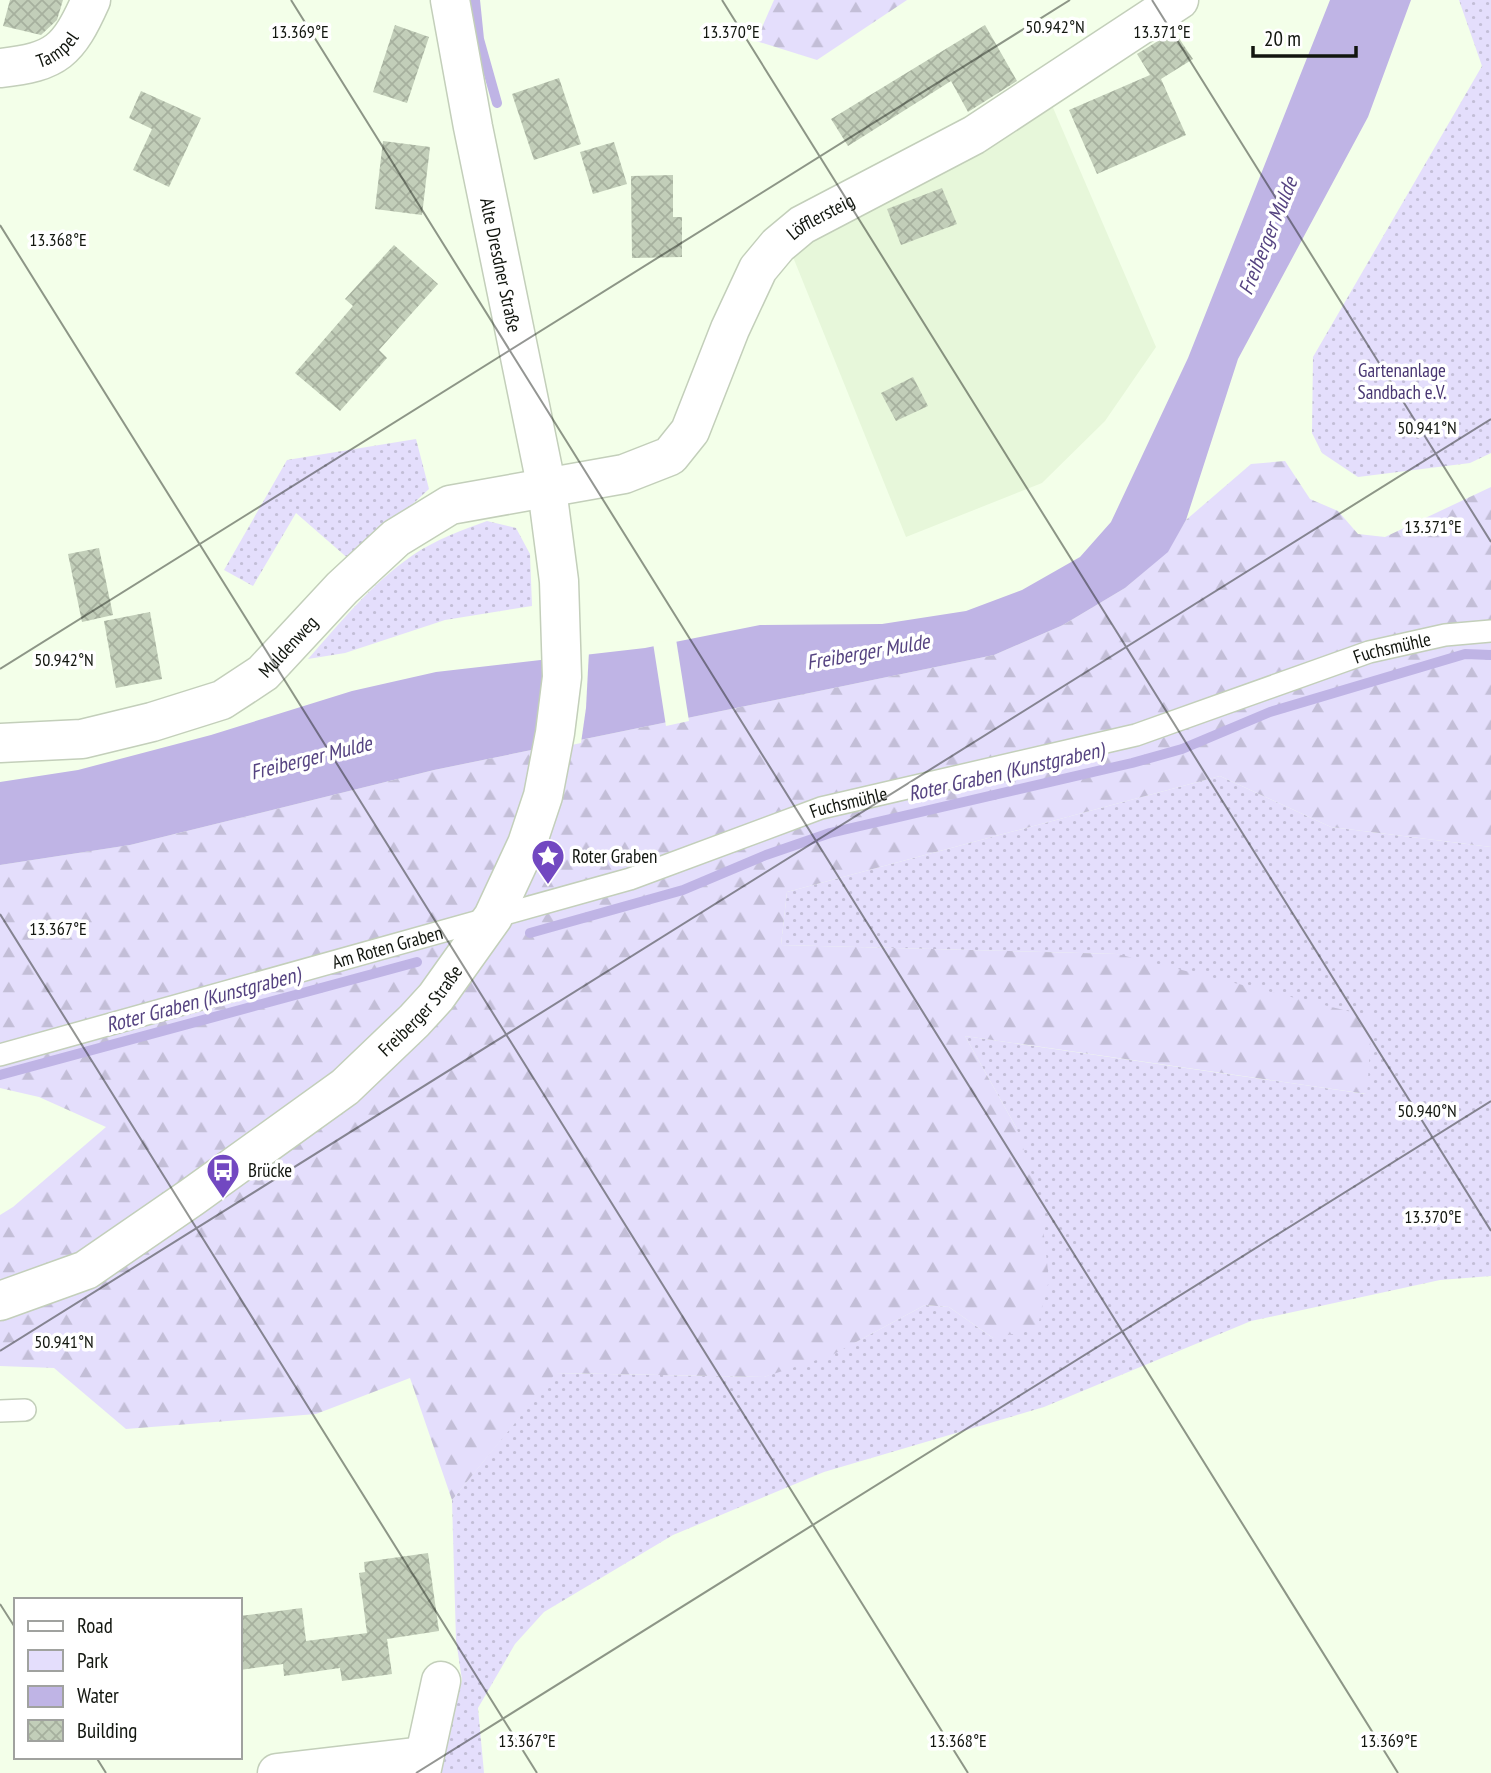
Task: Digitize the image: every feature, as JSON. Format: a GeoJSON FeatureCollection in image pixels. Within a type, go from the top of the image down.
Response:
{"type":"FeatureCollection","features":[{"type":"Feature","properties":{"kind":"street","name":"Tampel"},"geometry":{"type":"LineString","coordinates":[[0,68],[28,65],[58,53],[76,33],[91,0]]}},
{"type":"Feature","properties":{"kind":"street","name":"Alte Dresdner Straße"},"geometry":{"type":"LineString","coordinates":[[450,0],[475,141],[547,489],[553,530]]}},
{"type":"Feature","properties":{"kind":"street","name":"Löfflersteig"},"geometry":{"type":"LineString","coordinates":[[547,489],[624,474],[670,456],[690,431],[730,329],[758,269],[778,245],[802,225],[974,135],[1179,0]]}},
{"type":"Feature","properties":{"kind":"street","name":"Muldenweg"},"geometry":{"type":"LineString","coordinates":[[0,743],[82,739],[222,701],[263,673],[342,588],[396,537],[450,505],[547,489]]}},
{"type":"Feature","properties":{"kind":"street","name":"Freiberger Straße"},"geometry":{"type":"LineString","coordinates":[[0,1301],[86,1270],[192,1197],[345,1087],[436,998],[501,902],[527,844],[542,796],[555,733],[562,677],[562,623],[553,530]]}},
{"type":"Feature","properties":{"kind":"street"},"geometry":{"type":"LineString","coordinates":[[277,1773],[422,1764],[441,1681]]}},
{"type":"Feature","properties":{"kind":"lane","name":"Fuchsmühle"},"geometry":{"type":"LineString","coordinates":[[501,902],[630,879],[821,808],[1136,735],[1369,652],[1445,635],[1491,631]]}},
{"type":"Feature","properties":{"kind":"lane","name":"Am Roten Graben"},"geometry":{"type":"LineString","coordinates":[[0,1055],[501,902]]}},
{"type":"Feature","properties":{"kind":"lane"},"geometry":{"type":"LineString","coordinates":[[0,1411],[25,1410]]}},
{"type":"Feature","properties":{"kind":"shaded area"},"geometry":{"type":"Polygon","coordinates":[[[1051,103],[1156,347],[1105,421],[1042,483],[906,537],[791,252],[1051,103]]]}},
{"type":"Feature","properties":{"kind":"green space"},"geometry":{"type":"Polygon","coordinates":[[[774,0],[907,0],[817,60],[756,41],[774,0]]]}},
{"type":"Feature","properties":{"kind":"green space","name":"Gartenanlage Sandbach e.V."},"geometry":{"type":"Polygon","coordinates":[[[1459,0],[1491,0],[1491,453],[1470,463],[1358,477],[1322,453],[1312,433],[1313,357],[1482,66],[1459,0]]]}},
{"type":"Feature","properties":{"kind":"green space"},"geometry":{"type":"Polygon","coordinates":[[[416,439],[429,489],[351,561],[296,513],[253,586],[224,570],[287,460],[416,439]]]}},
{"type":"Feature","properties":{"kind":"green space"},"geometry":{"type":"Polygon","coordinates":[[[1285,461],[1310,499],[1338,511],[1358,534],[1385,537],[1491,487],[1491,847],[1331,827],[1220,776],[787,892],[781,945],[1117,954],[1372,1017],[1367,1094],[965,1036],[1017,1129],[1040,1200],[1049,1280],[1037,1329],[993,1338],[949,1307],[925,1305],[832,1355],[764,1377],[556,1373],[452,1500],[410,1378],[316,1414],[126,1429],[54,1368],[0,1366],[0,1215],[13,1207],[106,1127],[39,1097],[0,1088],[0,865],[130,845],[434,770],[994,655],[1063,625],[1125,588],[1167,552],[1186,520],[1251,464],[1285,461]]]}},
{"type":"Feature","properties":{"kind":"green space"},"geometry":{"type":"Polygon","coordinates":[[[487,521],[516,528],[530,554],[532,606],[445,620],[345,653],[308,659],[357,604],[398,566],[430,545],[487,521]]]}},
{"type":"Feature","properties":{"kind":"green space"},"geometry":{"type":"Polygon","coordinates":[[[1220,776],[1331,827],[1491,847],[1491,1276],[1440,1280],[1251,1321],[1044,1407],[824,1472],[673,1535],[544,1612],[515,1644],[478,1708],[484,1773],[438,1773],[462,1680],[456,1640],[452,1500],[555,1373],[764,1377],[856,1342],[925,1305],[949,1307],[993,1338],[1017,1129],[965,1036],[1366,1094],[1117,954],[781,945],[787,892],[1220,776]]]}},
{"type":"Feature","properties":{"kind":"water","name":"Freiberger Mulde"},"geometry":{"type":"Polygon","coordinates":[[[1330,0],[1411,0],[1368,117],[1238,359],[1186,520],[1168,552],[1125,588],[1063,625],[994,655],[434,770],[130,845],[0,865],[0,782],[78,770],[211,735],[352,691],[436,672],[645,648],[760,625],[882,624],[966,611],[1022,590],[1080,557],[1111,522],[1188,358],[1330,0]]]}},
{"type":"Feature","properties":{"kind":"pier"},"geometry":{"type":"Polygon","coordinates":[[[676,639],[689,721],[666,726],[653,643],[676,639]]]}},
{"type":"Feature","properties":{"kind":"pier"},"geometry":{"type":"Polygon","coordinates":[[[589,651],[581,743],[534,753],[545,656],[589,651]]]}},
{"type":"Feature","properties":{"kind":"building"},"geometry":{"type":"Polygon","coordinates":[[[10,0],[63,0],[57,20],[41,35],[3,26],[10,0]]]}},
{"type":"Feature","properties":{"kind":"building"},"geometry":{"type":"Polygon","coordinates":[[[395,25],[429,37],[407,103],[373,92],[395,25]]]}},
{"type":"Feature","properties":{"kind":"building"},"geometry":{"type":"Polygon","coordinates":[[[985,25],[1017,81],[968,112],[951,81],[848,146],[831,119],[985,25]]]}},
{"type":"Feature","properties":{"kind":"building"},"geometry":{"type":"Polygon","coordinates":[[[1174,31],[1193,59],[1161,79],[1186,135],[1097,174],[1069,110],[1150,75],[1137,54],[1174,31]]]}},
{"type":"Feature","properties":{"kind":"building"},"geometry":{"type":"Polygon","coordinates":[[[559,78],[581,144],[534,160],[512,94],[559,78]]]}},
{"type":"Feature","properties":{"kind":"building"},"geometry":{"type":"Polygon","coordinates":[[[141,91],[201,118],[169,187],[133,170],[152,129],[129,118],[141,91]]]}},
{"type":"Feature","properties":{"kind":"building"},"geometry":{"type":"Polygon","coordinates":[[[383,141],[430,147],[422,215],[375,209],[383,141]]]}},
{"type":"Feature","properties":{"kind":"building"},"geometry":{"type":"Polygon","coordinates":[[[614,142],[627,184],[593,194],[580,152],[614,142]]]}},
{"type":"Feature","properties":{"kind":"building"},"geometry":{"type":"Polygon","coordinates":[[[673,175],[673,217],[682,217],[682,257],[632,258],[631,176],[673,175]]]}},
{"type":"Feature","properties":{"kind":"building"},"geometry":{"type":"Polygon","coordinates":[[[942,188],[957,224],[901,245],[887,209],[942,188]]]}},
{"type":"Feature","properties":{"kind":"building"},"geometry":{"type":"Polygon","coordinates":[[[394,245],[438,284],[379,350],[387,358],[340,411],[295,373],[353,306],[345,299],[394,245]]]}},
{"type":"Feature","properties":{"kind":"building"},"geometry":{"type":"Polygon","coordinates":[[[913,377],[928,406],[896,421],[881,393],[913,377]]]}},
{"type":"Feature","properties":{"kind":"building"},"geometry":{"type":"Polygon","coordinates":[[[99,548],[113,615],[82,622],[68,554],[99,548]]]}},
{"type":"Feature","properties":{"kind":"building"},"geometry":{"type":"Polygon","coordinates":[[[150,612],[162,679],[116,688],[104,621],[150,612]]]}},
{"type":"Feature","properties":{"kind":"building"},"geometry":{"type":"Polygon","coordinates":[[[428,1553],[439,1631],[387,1639],[392,1674],[342,1681],[340,1668],[284,1676],[283,1664],[242,1670],[242,1616],[302,1608],[306,1641],[367,1633],[359,1573],[365,1572],[364,1562],[428,1553]]]}},
{"type":"Feature","properties":{"kind":"waterway"},"geometry":{"type":"LineString","coordinates":[[475,0],[479,39],[497,103]]}},
{"type":"Feature","properties":{"kind":"waterway","name":"Roter Graben (Kunstgraben)"},"geometry":{"type":"LineString","coordinates":[[530,933],[683,890],[766,855],[830,833],[1132,763],[1182,749],[1270,712],[1465,654],[1491,655]]}},
{"type":"Feature","properties":{"kind":"waterway","name":"Roter Graben (Kunstgraben)"},"geometry":{"type":"LineString","coordinates":[[0,1075],[417,962]]}},
{"type":"Feature","properties":{"kind":"place","name":"Roter Graben"},"geometry":{"type":"Point","coordinates":[548,886]}},
{"type":"Feature","properties":{"kind":"place","name":"Brücke"},"geometry":{"type":"Point","coordinates":[223,1200]}}]}
